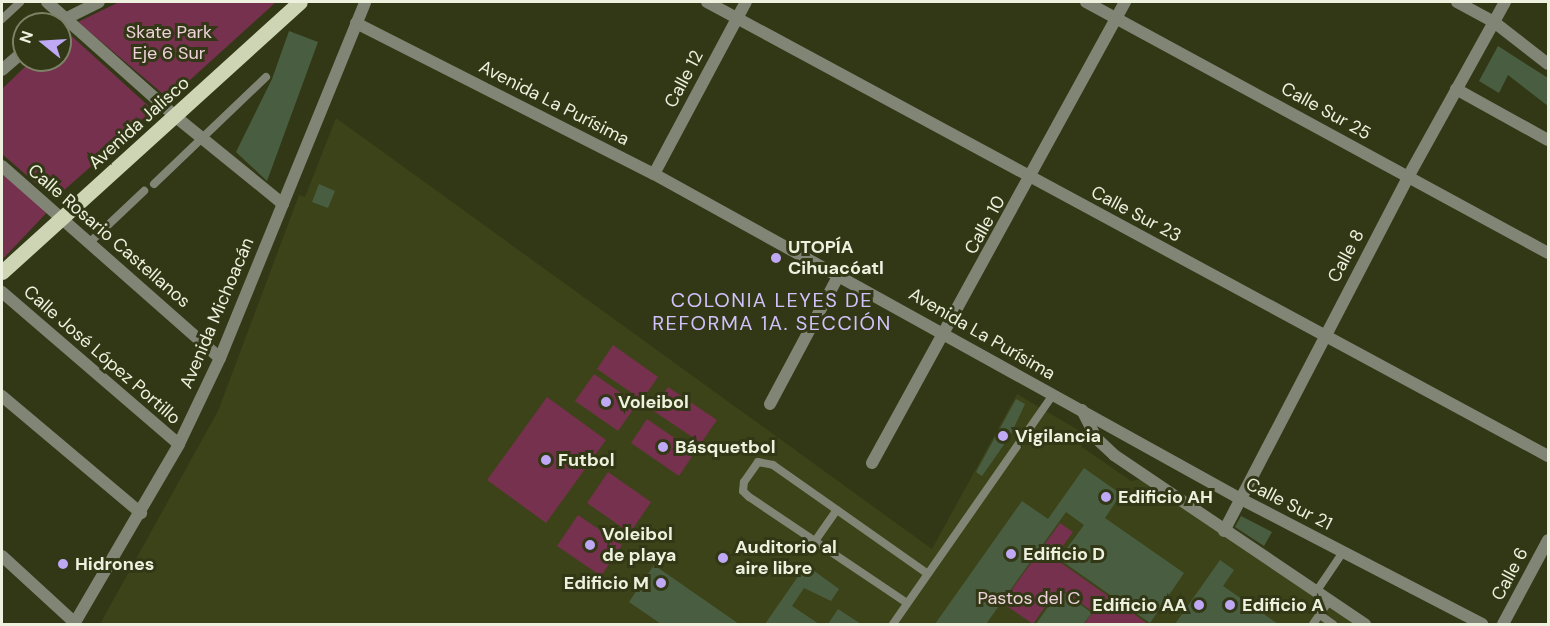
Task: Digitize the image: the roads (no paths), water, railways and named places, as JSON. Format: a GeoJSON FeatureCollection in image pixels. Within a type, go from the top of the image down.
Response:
{"type":"FeatureCollection","features":[{"type":"Feature","properties":{"kind":"main road","name":"Avenida Jalisco"},"geometry":{"type":"LineString","coordinates":[[2,272],[176,117],[300,2]]}},
{"type":"Feature","properties":{"kind":"street"},"geometry":{"type":"LineString","coordinates":[[72,14],[95,2]]}},
{"type":"Feature","properties":{"kind":"street","name":"Avenida Michoacán"},"geometry":{"type":"LineString","coordinates":[[75,624],[179,444],[220,358],[365,2]]}},
{"type":"Feature","properties":{"kind":"street","name":"Calle Sur 23"},"geometry":{"type":"LineString","coordinates":[[707,2],[1548,456]]}},
{"type":"Feature","properties":{"kind":"street","name":"Calle 12"},"geometry":{"type":"LineString","coordinates":[[654,174],[746,2]]}},
{"type":"Feature","properties":{"kind":"street","name":"Calle Sur 25"},"geometry":{"type":"LineString","coordinates":[[1086,2],[1548,254]]}},
{"type":"Feature","properties":{"kind":"street","name":"Calle 10"},"geometry":{"type":"LineString","coordinates":[[872,463],[946,333],[1125,2]]}},
{"type":"Feature","properties":{"kind":"street"},"geometry":{"type":"LineString","coordinates":[[1457,2],[1494,22],[1548,64]]}},
{"type":"Feature","properties":{"kind":"street","name":"Calle 8"},"geometry":{"type":"LineString","coordinates":[[1224,531],[1324,335],[1505,2]]}},
{"type":"Feature","properties":{"kind":"street","name":"Avenida La Purísima"},"geometry":{"type":"LineString","coordinates":[[356,23],[654,174],[1082,410]]}},
{"type":"Feature","properties":{"kind":"street"},"geometry":{"type":"LineString","coordinates":[[72,31],[283,204]]}},
{"type":"Feature","properties":{"kind":"street"},"geometry":{"type":"LineString","coordinates":[[1456,89],[1548,140]]}},
{"type":"Feature","properties":{"kind":"street","name":"Calle Rosario Castellanos"},"geometry":{"type":"LineString","coordinates":[[2,166],[220,358]]}},
{"type":"Feature","properties":{"kind":"street"},"geometry":{"type":"LineString","coordinates":[[770,404],[839,275]]}},
{"type":"Feature","properties":{"kind":"street","name":"Calle José López Portillo"},"geometry":{"type":"LineString","coordinates":[[2,292],[179,444]]}},
{"type":"Feature","properties":{"kind":"street"},"geometry":{"type":"LineString","coordinates":[[2,396],[141,513]]}},
{"type":"Feature","properties":{"kind":"street"},"geometry":{"type":"LineString","coordinates":[[1082,410],[1096,438],[1114,455],[1365,624]]}},
{"type":"Feature","properties":{"kind":"street","name":"Calle Sur 21"},"geometry":{"type":"LineString","coordinates":[[1082,410],[1239,498],[1482,624]]}},
{"type":"Feature","properties":{"kind":"street","name":"Calle 6"},"geometry":{"type":"LineString","coordinates":[[1503,624],[1548,540]]}},
{"type":"Feature","properties":{"kind":"street"},"geometry":{"type":"LineString","coordinates":[[2,556],[75,624]]}},
{"type":"Feature","properties":{"kind":"lane"},"geometry":{"type":"LineString","coordinates":[[2,19],[20,2]]}},
{"type":"Feature","properties":{"kind":"lane"},"geometry":{"type":"LineString","coordinates":[[154,184],[204,140],[266,77]]}},
{"type":"Feature","properties":{"kind":"lane"},"geometry":{"type":"LineString","coordinates":[[89,243],[144,191]]}},
{"type":"Feature","properties":{"kind":"lane"},"geometry":{"type":"LineString","coordinates":[[893,624],[1053,394]]}},
{"type":"Feature","properties":{"kind":"lane"},"geometry":{"type":"LineString","coordinates":[[907,603],[743,491],[744,482],[753,468],[758,462],[765,461],[928,574]]}},
{"type":"Feature","properties":{"kind":"lane"},"geometry":{"type":"LineString","coordinates":[[816,541],[837,510]]}},
{"type":"Feature","properties":{"kind":"lane"},"geometry":{"type":"LineString","coordinates":[[1316,592],[1343,552]]}},
{"type":"Feature","properties":{"kind":"lane"},"geometry":{"type":"LineString","coordinates":[[1313,624],[1329,601]]}},
{"type":"Feature","properties":{"kind":"lane"},"geometry":{"type":"LineString","coordinates":[[1320,615],[1333,624]]}},
{"type":"Feature","properties":{"kind":"place","name":"UTOPÍA Cihuacóatl"},"geometry":{"type":"Point","coordinates":[776,258]}},
{"type":"Feature","properties":{"kind":"place","name":"Voleibol"},"geometry":{"type":"Point","coordinates":[606,402]}},
{"type":"Feature","properties":{"kind":"place","name":"Vigilancia"},"geometry":{"type":"Point","coordinates":[1003,436]}},
{"type":"Feature","properties":{"kind":"place","name":"Básquetbol"},"geometry":{"type":"Point","coordinates":[663,447]}},
{"type":"Feature","properties":{"kind":"place","name":"Futbol"},"geometry":{"type":"Point","coordinates":[546,460]}},
{"type":"Feature","properties":{"kind":"place","name":"Edificio AH"},"geometry":{"type":"Point","coordinates":[1106,497]}},
{"type":"Feature","properties":{"kind":"place","name":"Voleibol de playa"},"geometry":{"type":"Point","coordinates":[590,545]}},
{"type":"Feature","properties":{"kind":"place","name":"Edificio D"},"geometry":{"type":"Point","coordinates":[1011,554]}},
{"type":"Feature","properties":{"kind":"place","name":"Auditorio al aire libre"},"geometry":{"type":"Point","coordinates":[723,558]}},
{"type":"Feature","properties":{"kind":"place","name":"Hidrones"},"geometry":{"type":"Point","coordinates":[63,564]}},
{"type":"Feature","properties":{"kind":"place","name":"Edificio M"},"geometry":{"type":"Point","coordinates":[661,583]}},
{"type":"Feature","properties":{"kind":"place","name":"Edificio AA"},"geometry":{"type":"Point","coordinates":[1199,605]}},
{"type":"Feature","properties":{"kind":"place","name":"Edificio A"},"geometry":{"type":"Point","coordinates":[1230,605]}},
{"type":"Feature","properties":{"kind":"district","name":"COLONIA LEYES DE REFORMA 1A. SECCIÓN"},"geometry":{"type":"Point","coordinates":[772,312]}},
{"type":"Feature","properties":{"kind":"park label","name":"Skate Park Eje 6 Sur"},"geometry":{"type":"Point","coordinates":[169,43]}},
{"type":"Feature","properties":{"kind":"park label","name":"Pastos del C"},"geometry":{"type":"Point","coordinates":[1029,598]}}]}
